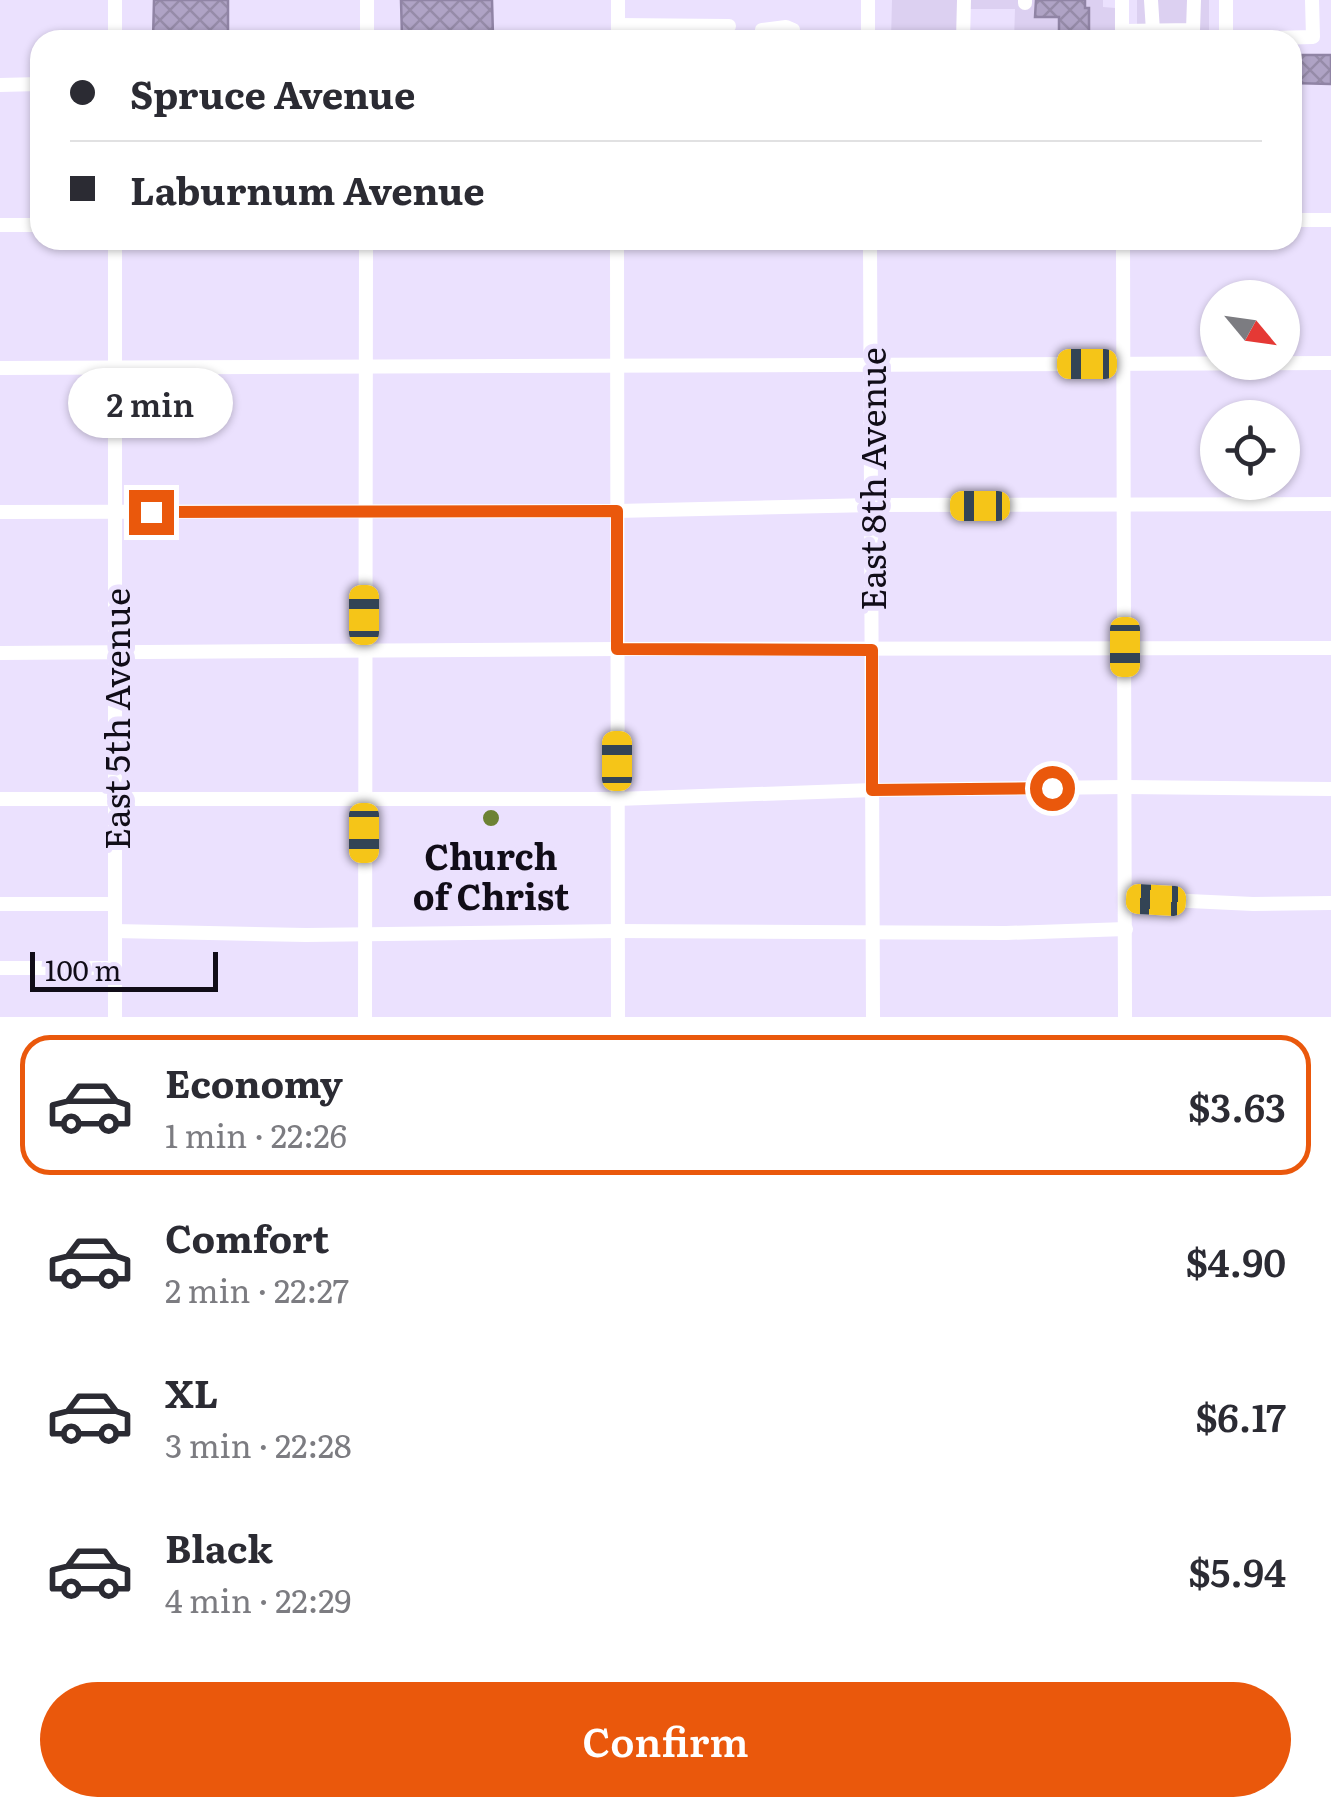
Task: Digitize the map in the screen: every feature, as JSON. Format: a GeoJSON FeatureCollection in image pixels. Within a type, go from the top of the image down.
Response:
{"type":"FeatureCollection","features":[{"type":"Feature","properties":{"kind":"street"},"geometry":{"type":"LineString","coordinates":[[115,0],[115,30]]}},
{"type":"Feature","properties":{"kind":"street"},"geometry":{"type":"LineString","coordinates":[[367,0],[367,30]]}},
{"type":"Feature","properties":{"kind":"street"},"geometry":{"type":"LineString","coordinates":[[618,0],[618,30]]}},
{"type":"Feature","properties":{"kind":"street"},"geometry":{"type":"LineString","coordinates":[[868,0],[868,30]]}},
{"type":"Feature","properties":{"kind":"street"},"geometry":{"type":"LineString","coordinates":[[964,0],[964,30]]}},
{"type":"Feature","properties":{"kind":"street"},"geometry":{"type":"LineString","coordinates":[[1122,0],[1122,30]]}},
{"type":"Feature","properties":{"kind":"street"},"geometry":{"type":"LineString","coordinates":[[1151,0],[1153,30]]}},
{"type":"Feature","properties":{"kind":"street"},"geometry":{"type":"LineString","coordinates":[[1193,30],[1194,0]]}},
{"type":"Feature","properties":{"kind":"street"},"geometry":{"type":"LineString","coordinates":[[1226,0],[1226,30]]}},
{"type":"Feature","properties":{"kind":"street"},"geometry":{"type":"LineString","coordinates":[[1302,37],[1313,37],[1312,0]]}},
{"type":"Feature","properties":{"kind":"street"},"geometry":{"type":"LineString","coordinates":[[655,30],[729,26]]}},
{"type":"Feature","properties":{"kind":"street"},"geometry":{"type":"LineString","coordinates":[[762,30],[793,30]]}},
{"type":"Feature","properties":{"kind":"street"},"geometry":{"type":"LineString","coordinates":[[0,85],[30,84]]}},
{"type":"Feature","properties":{"kind":"street"},"geometry":{"type":"LineString","coordinates":[[1302,220],[1331,220]]}},
{"type":"Feature","properties":{"kind":"street"},"geometry":{"type":"LineString","coordinates":[[0,226],[30,225]]}},
{"type":"Feature","properties":{"kind":"street","name":"East 5th Avenue"},"geometry":{"type":"LineString","coordinates":[[114,1017],[115,250]]}},
{"type":"Feature","properties":{"kind":"street"},"geometry":{"type":"LineString","coordinates":[[364,1017],[366,250]]}},
{"type":"Feature","properties":{"kind":"street"},"geometry":{"type":"LineString","coordinates":[[617,250],[618,1017]]}},
{"type":"Feature","properties":{"kind":"street","name":"East 8th Avenue"},"geometry":{"type":"LineString","coordinates":[[870,250],[873,1017]]}},
{"type":"Feature","properties":{"kind":"street"},"geometry":{"type":"LineString","coordinates":[[1123,250],[1125,1017]]}},
{"type":"Feature","properties":{"kind":"street"},"geometry":{"type":"LineString","coordinates":[[0,368],[1331,364]]}},
{"type":"Feature","properties":{"kind":"street"},"geometry":{"type":"LineString","coordinates":[[0,512],[1331,504]]}},
{"type":"Feature","properties":{"kind":"street"},"geometry":{"type":"LineString","coordinates":[[0,653],[1331,648]]}},
{"type":"Feature","properties":{"kind":"street"},"geometry":{"type":"LineString","coordinates":[[0,799],[617,799],[872,790],[1331,789]]}},
{"type":"Feature","properties":{"kind":"street"},"geometry":{"type":"LineString","coordinates":[[1124,898],[1331,903]]}},
{"type":"Feature","properties":{"kind":"street"},"geometry":{"type":"LineString","coordinates":[[0,904],[115,904]]}},
{"type":"Feature","properties":{"kind":"street"},"geometry":{"type":"LineString","coordinates":[[115,931],[364,934],[1126,930]]}},
{"type":"Feature","properties":{"kind":"street"},"geometry":{"type":"LineString","coordinates":[[0,968],[115,968]]}},
{"type":"Feature","properties":{"kind":"shaded area"},"geometry":{"type":"Polygon","coordinates":[[[892,0],[1103,0],[1103,7],[1115,8],[1115,30],[1014,30],[1015,9],[965,9],[964,30],[891,30],[892,0]]]}},
{"type":"Feature","properties":{"kind":"shaded area"},"geometry":{"type":"Polygon","coordinates":[[[1137,0],[1209,0],[1209,30],[1137,30],[1137,0]]]}},
{"type":"Feature","properties":{"kind":"building"},"geometry":{"type":"Polygon","coordinates":[[[154,0],[228,0],[228,30],[153,30],[154,0]]]}},
{"type":"Feature","properties":{"kind":"building"},"geometry":{"type":"Polygon","coordinates":[[[401,0],[492,0],[493,30],[402,30],[401,0]]]}},
{"type":"Feature","properties":{"kind":"building"},"geometry":{"type":"Polygon","coordinates":[[[1036,0],[1085,0],[1089,30],[1059,30],[1059,17],[1035,17],[1036,0]]]}},
{"type":"Feature","properties":{"kind":"building"},"geometry":{"type":"Polygon","coordinates":[[[1302,55],[1331,55],[1331,84],[1302,83],[1302,55]]]}},
{"type":"Feature","properties":{"kind":"place","name":"Church of Christ"},"geometry":{"type":"Point","coordinates":[491,818]}},
{"type":"Feature","properties":{"kind":"route"},"geometry":{"type":"LineString","coordinates":[[151,512],[617,511],[617,649],[872,650],[872,790],[1052,788]]}}]}
